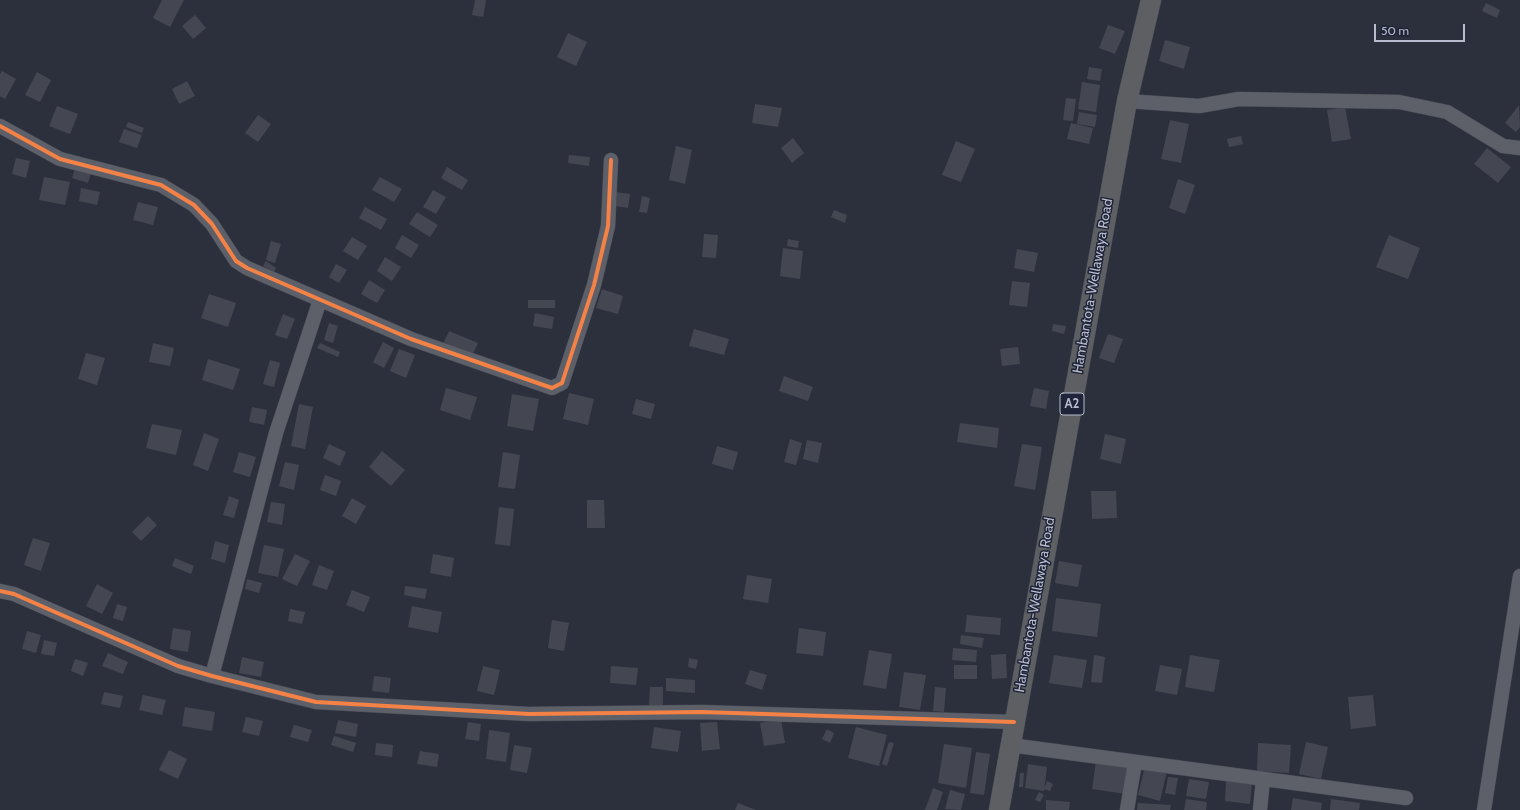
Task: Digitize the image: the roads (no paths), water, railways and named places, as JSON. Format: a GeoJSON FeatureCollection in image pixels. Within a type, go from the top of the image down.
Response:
{"type":"FeatureCollection","features":[{"type":"Feature","properties":{"kind":"highway","name":"Hambantota-Wellawaya Road"},"geometry":{"type":"LineString","coordinates":[[999,810],[1127,101],[1151,0]]}},
{"type":"Feature","properties":{"kind":"street"},"geometry":{"type":"LineString","coordinates":[[1127,101],[1199,106],[1239,99],[1399,102],[1447,112],[1503,146],[1520,149]]}},
{"type":"Feature","properties":{"kind":"street"},"geometry":{"type":"LineString","coordinates":[[0,126],[60,159],[161,185],[194,205],[212,224],[236,261],[247,268],[411,339],[552,388],[562,383],[594,285],[608,226],[611,160]]}},
{"type":"Feature","properties":{"kind":"street"},"geometry":{"type":"LineString","coordinates":[[212,676],[276,434],[320,300]]}},
{"type":"Feature","properties":{"kind":"street"},"geometry":{"type":"LineString","coordinates":[[1484,810],[1520,576]]}},
{"type":"Feature","properties":{"kind":"street"},"geometry":{"type":"LineString","coordinates":[[0,591],[14,594],[178,666],[316,702],[529,714],[702,712],[1014,722]]}},
{"type":"Feature","properties":{"kind":"street"},"geometry":{"type":"LineString","coordinates":[[1010,745],[1406,798]]}},
{"type":"Feature","properties":{"kind":"street"},"geometry":{"type":"LineString","coordinates":[[1127,810],[1135,762]]}},
{"type":"Feature","properties":{"kind":"street"},"geometry":{"type":"LineString","coordinates":[[1260,810],[1263,779]]}}]}
